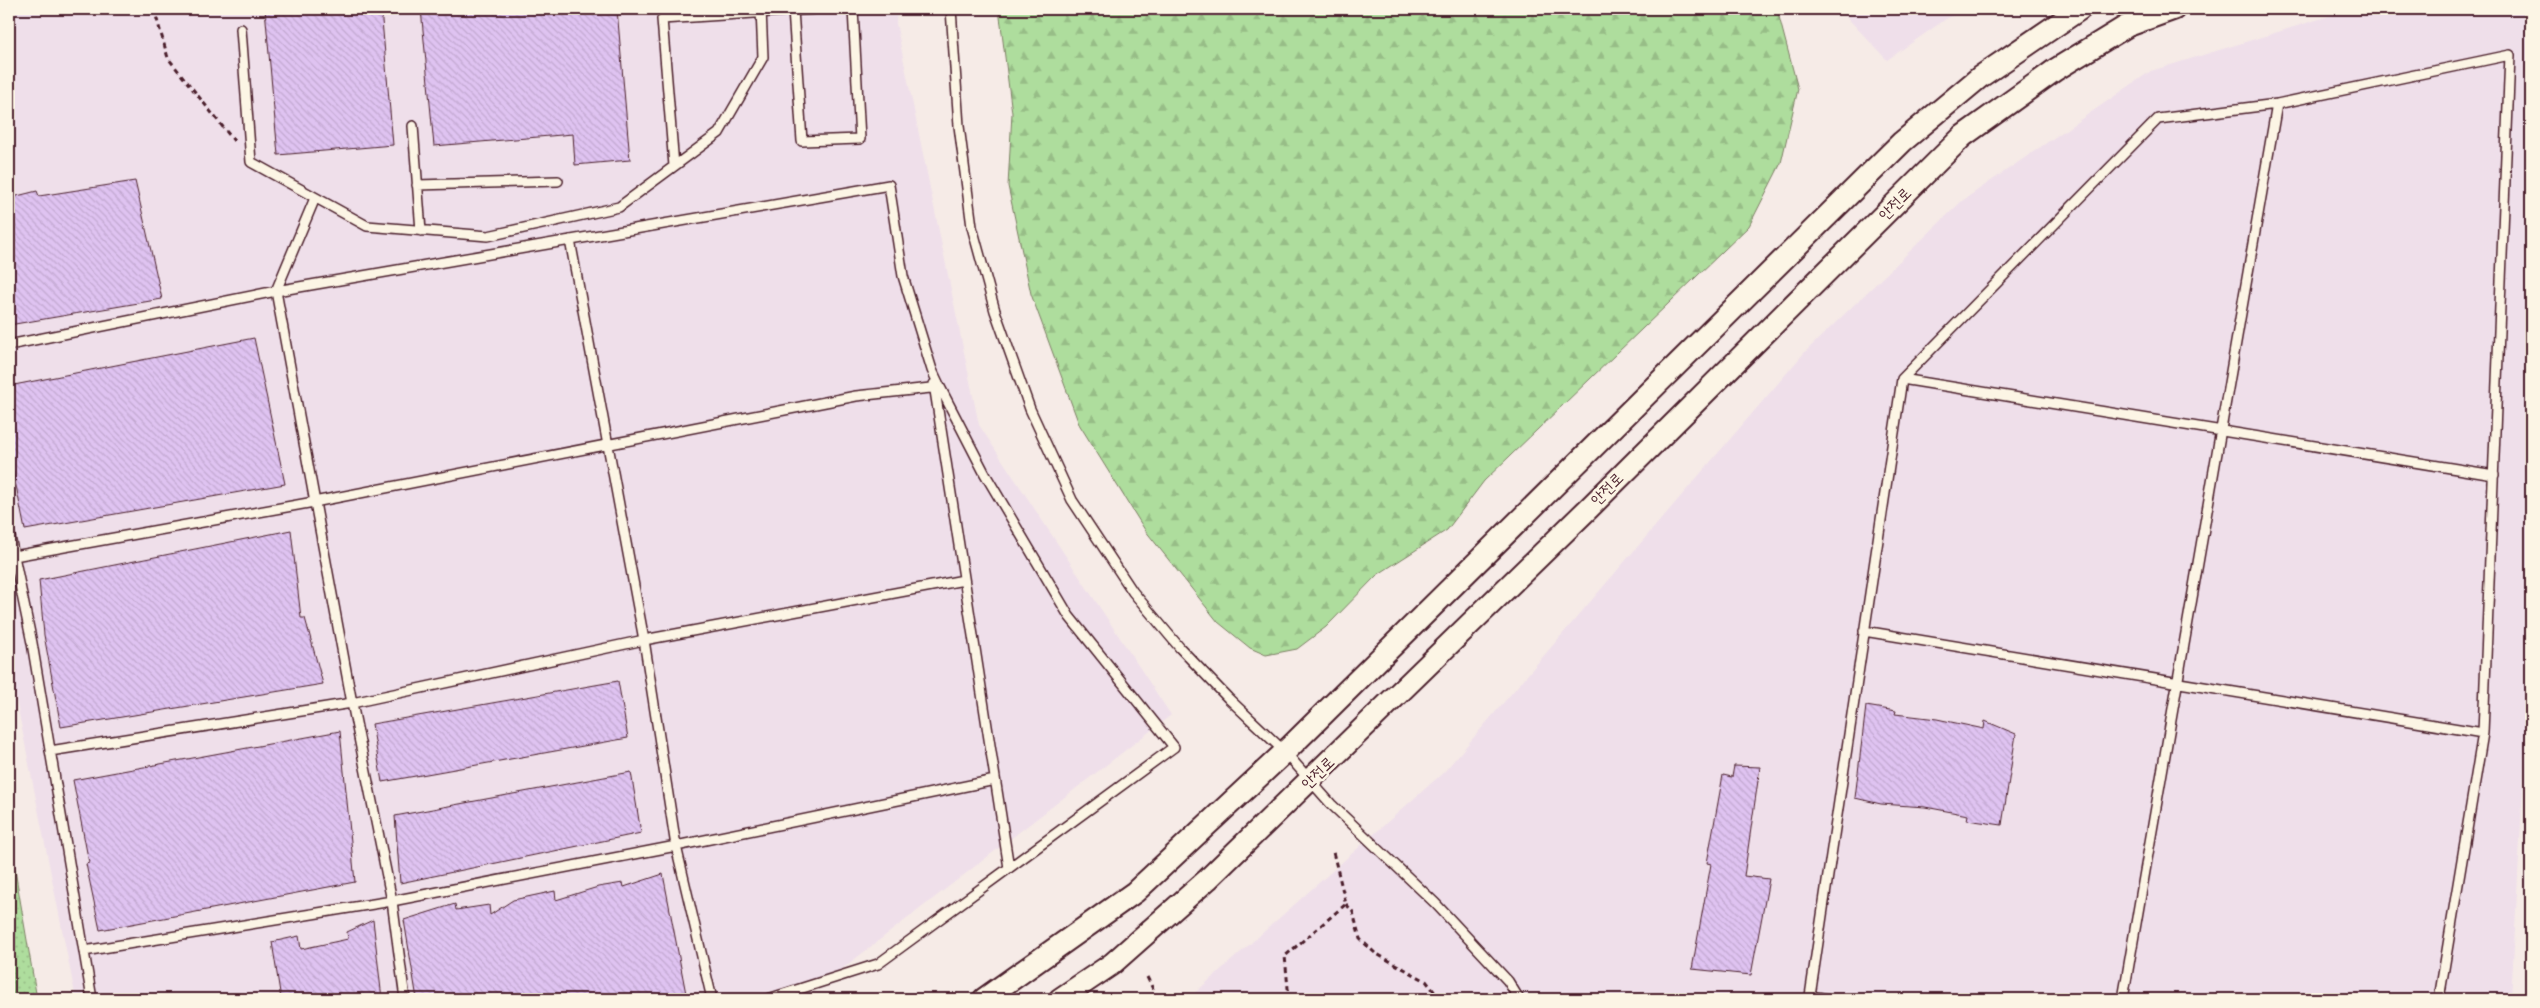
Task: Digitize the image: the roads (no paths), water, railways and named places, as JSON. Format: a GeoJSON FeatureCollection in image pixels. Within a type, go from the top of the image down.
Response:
{"type":"FeatureCollection","features":[{"type":"Feature","properties":{"kind":"street"},"geometry":{"type":"LineString","coordinates":[[984,999],[1135,892],[1285,752],[1902,142],[1980,77],[2080,9]]}},
{"type":"Feature","properties":{"kind":"street","name":"안전로"},"geometry":{"type":"LineString","coordinates":[[1060,999],[1112,964],[1154,928],[1311,780],[1963,136],[2055,70],[2127,26],[2174,9]]}},
{"type":"Feature","properties":{"kind":"lane"},"geometry":{"type":"LineString","coordinates":[[674,166],[662,19],[761,11],[816,9]]}},
{"type":"Feature","properties":{"kind":"lane"},"geometry":{"type":"LineString","coordinates":[[793,10],[802,141],[860,139],[853,9]]}},
{"type":"Feature","properties":{"kind":"lane"},"geometry":{"type":"LineString","coordinates":[[951,9],[959,126],[972,227],[995,311],[1030,409],[1072,500],[1133,592],[1180,648],[1228,698],[1285,752],[1331,804],[1435,903],[1508,981],[1519,999]]}},
{"type":"Feature","properties":{"kind":"lane"},"geometry":{"type":"LineString","coordinates":[[241,29],[251,162],[367,226],[488,236],[620,207],[719,132],[763,57],[761,11]]}},
{"type":"Feature","properties":{"kind":"lane"},"geometry":{"type":"LineString","coordinates":[[1829,999],[1810,996],[1902,379],[2158,119],[2277,104],[2510,55],[2483,733],[2439,999]]}},
{"type":"Feature","properties":{"kind":"lane"},"geometry":{"type":"LineString","coordinates":[[2123,999],[2277,104]]}},
{"type":"Feature","properties":{"kind":"lane"},"geometry":{"type":"LineString","coordinates":[[413,126],[422,231]]}},
{"type":"Feature","properties":{"kind":"lane"},"geometry":{"type":"LineString","coordinates":[[417,185],[558,181]]}},
{"type":"Feature","properties":{"kind":"lane"},"geometry":{"type":"LineString","coordinates":[[9,345],[276,291],[889,185],[903,276],[938,387],[985,474],[1069,616],[1174,747],[878,964],[768,999]]}},
{"type":"Feature","properties":{"kind":"lane"},"geometry":{"type":"LineString","coordinates":[[315,198],[276,291],[352,704],[392,901],[405,999]]}},
{"type":"Feature","properties":{"kind":"lane"},"geometry":{"type":"LineString","coordinates":[[570,240],[644,640],[676,846],[712,999]]}},
{"type":"Feature","properties":{"kind":"lane"},"geometry":{"type":"LineString","coordinates":[[1902,379],[2494,475]]}},
{"type":"Feature","properties":{"kind":"lane"},"geometry":{"type":"LineString","coordinates":[[14,556],[314,502],[856,396],[938,387]]}},
{"type":"Feature","properties":{"kind":"lane"},"geometry":{"type":"LineString","coordinates":[[938,387],[964,580],[1009,868]]}},
{"type":"Feature","properties":{"kind":"lane"},"geometry":{"type":"LineString","coordinates":[[9,532],[32,643],[92,999]]}},
{"type":"Feature","properties":{"kind":"lane"},"geometry":{"type":"LineString","coordinates":[[50,751],[352,704],[644,640],[964,580]]}},
{"type":"Feature","properties":{"kind":"lane"},"geometry":{"type":"LineString","coordinates":[[1864,631],[2483,733]]}},
{"type":"Feature","properties":{"kind":"lane"},"geometry":{"type":"LineString","coordinates":[[84,951],[392,901],[676,846],[995,780]]}}]}
